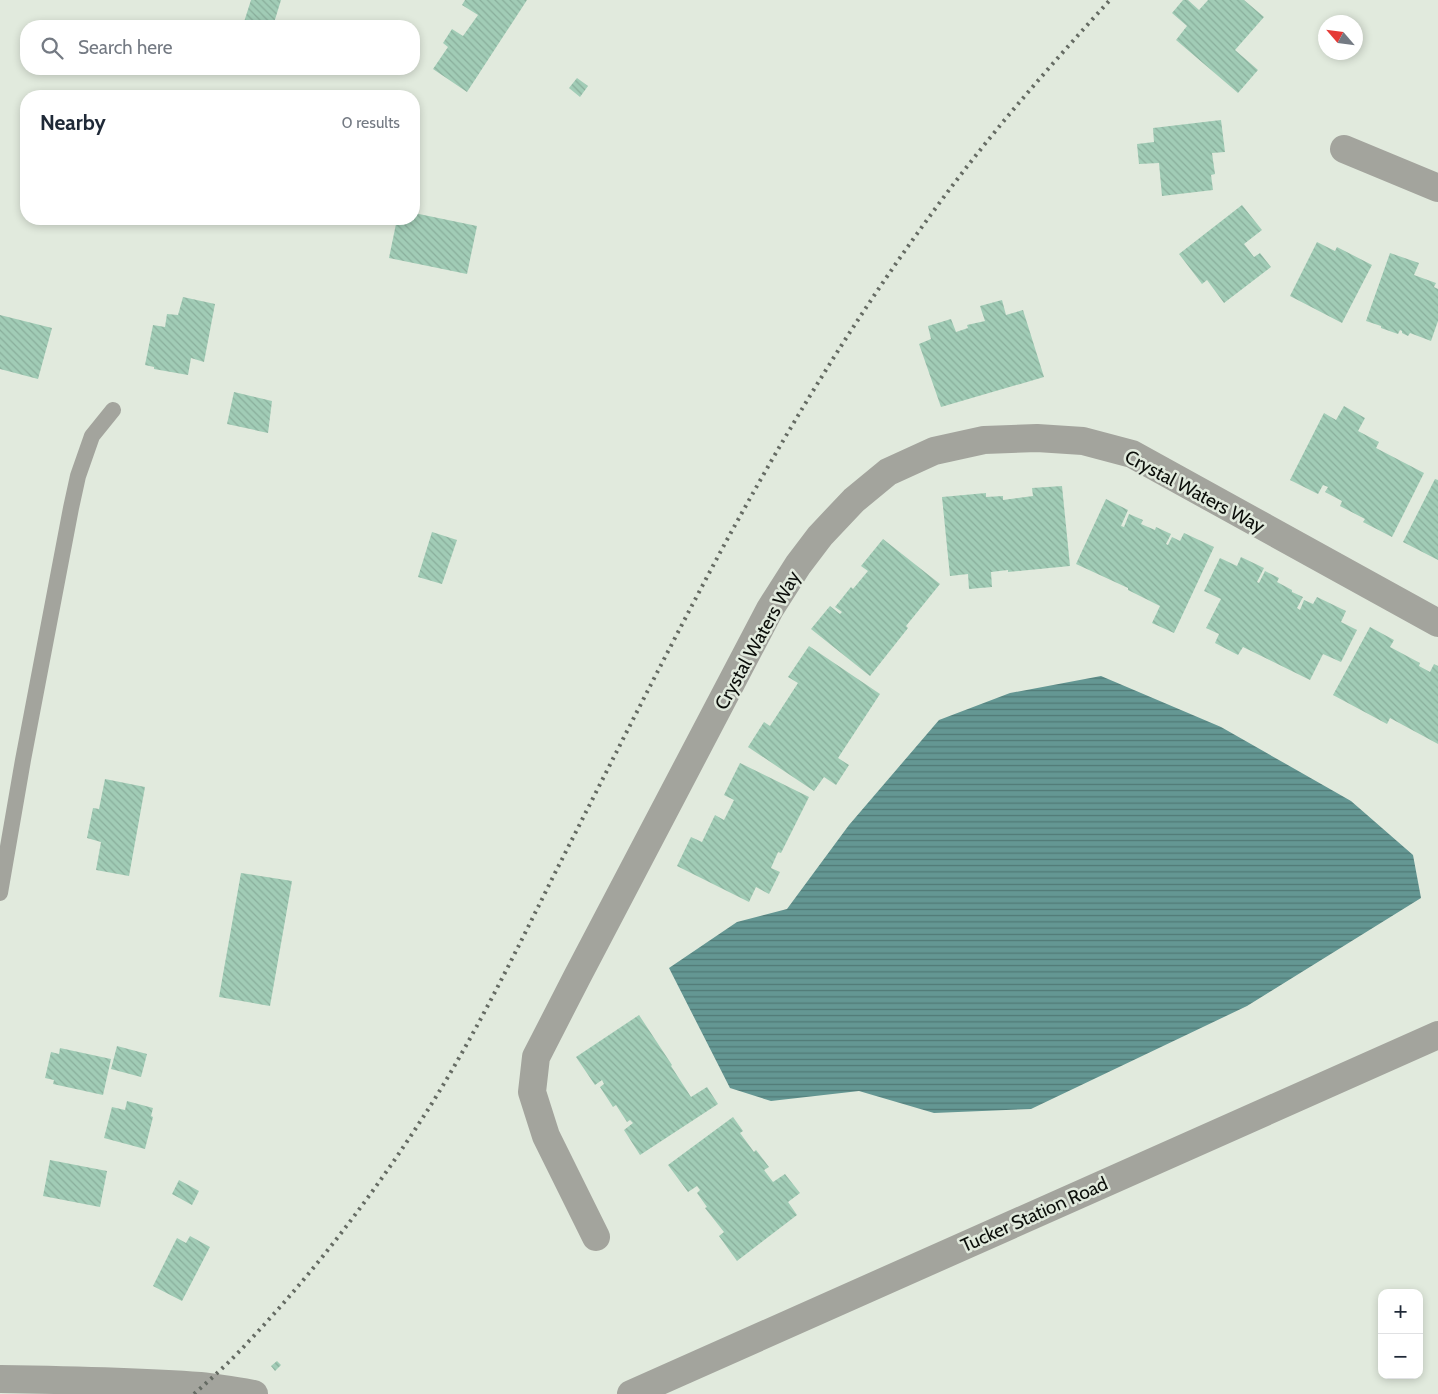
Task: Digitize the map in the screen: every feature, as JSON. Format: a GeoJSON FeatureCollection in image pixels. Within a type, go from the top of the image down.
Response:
{"type":"FeatureCollection","features":[{"type":"Feature","properties":{"kind":"street"},"geometry":{"type":"LineString","coordinates":[[1344,149],[1438,188]]}},
{"type":"Feature","properties":{"kind":"street","name":"Crystal Waters Way"},"geometry":{"type":"LineString","coordinates":[[596,1237],[546,1136],[532,1092],[536,1057],[770,609],[798,565],[820,536],[854,500],[888,472],[934,451],[984,440],[1037,438],[1083,441],[1132,454],[1438,623]]}},
{"type":"Feature","properties":{"kind":"street","name":"Tucker Station Road"},"geometry":{"type":"LineString","coordinates":[[630,1394],[1438,1035]]}},
{"type":"Feature","properties":{"kind":"street"},"geometry":{"type":"LineString","coordinates":[[0,1379],[202,1386],[254,1394]]}},
{"type":"Feature","properties":{"kind":"lane"},"geometry":{"type":"LineString","coordinates":[[0,893],[22,760],[78,476],[92,436],[113,410]]}},
{"type":"Feature","properties":{"kind":"water"},"geometry":{"type":"Polygon","coordinates":[[[1101,676],[1221,727],[1351,801],[1413,855],[1421,898],[1247,1006],[1031,1109],[934,1113],[859,1091],[771,1101],[730,1088],[669,968],[737,922],[787,909],[849,825],[939,720],[1010,693],[1101,676]]]}},
{"type":"Feature","properties":{"kind":"building"},"geometry":{"type":"Polygon","coordinates":[[[251,0],[281,0],[275,20],[245,20],[251,0]]]}},
{"type":"Feature","properties":{"kind":"building"},"geometry":{"type":"Polygon","coordinates":[[[465,0],[527,0],[467,92],[433,69],[448,47],[443,43],[452,29],[463,36],[478,15],[462,5],[465,0]]]}},
{"type":"Feature","properties":{"kind":"building"},"geometry":{"type":"Polygon","coordinates":[[[1183,0],[1188,0],[1199,10],[1208,0],[1244,0],[1264,17],[1235,50],[1258,70],[1238,93],[1176,40],[1187,26],[1172,13],[1183,0]]]}},
{"type":"Feature","properties":{"kind":"building"},"geometry":{"type":"Polygon","coordinates":[[[577,78],[588,86],[580,97],[569,88],[577,78]]]}},
{"type":"Feature","properties":{"kind":"building"},"geometry":{"type":"Polygon","coordinates":[[[1221,120],[1225,152],[1212,153],[1215,174],[1211,175],[1213,190],[1162,196],[1159,163],[1139,164],[1137,144],[1154,142],[1153,128],[1221,120]]]}},
{"type":"Feature","properties":{"kind":"building"},"geometry":{"type":"Polygon","coordinates":[[[1242,205],[1262,230],[1244,244],[1254,257],[1260,253],[1271,267],[1224,303],[1207,280],[1202,284],[1179,254],[1242,205]]]}},
{"type":"Feature","properties":{"kind":"building"},"geometry":{"type":"Polygon","coordinates":[[[420,214],[477,226],[467,274],[389,258],[396,225],[420,225],[420,214]]]}},
{"type":"Feature","properties":{"kind":"building"},"geometry":{"type":"Polygon","coordinates":[[[1317,242],[1335,251],[1337,247],[1372,265],[1342,323],[1290,296],[1317,242]]]}},
{"type":"Feature","properties":{"kind":"building"},"geometry":{"type":"Polygon","coordinates":[[[1390,253],[1419,263],[1414,275],[1436,283],[1434,287],[1438,289],[1438,321],[1431,341],[1410,333],[1408,336],[1400,330],[1398,334],[1366,321],[1390,253]]]}},
{"type":"Feature","properties":{"kind":"building"},"geometry":{"type":"Polygon","coordinates":[[[183,297],[215,304],[204,362],[191,358],[188,375],[154,369],[154,367],[145,365],[153,325],[165,327],[167,314],[178,315],[183,297]]]}},
{"type":"Feature","properties":{"kind":"building"},"geometry":{"type":"Polygon","coordinates":[[[1002,300],[1006,315],[1023,310],[1044,377],[941,407],[919,344],[931,339],[928,326],[951,319],[956,332],[968,328],[967,325],[985,321],[980,306],[1002,300]]]}},
{"type":"Feature","properties":{"kind":"building"},"geometry":{"type":"Polygon","coordinates":[[[0,315],[52,328],[38,379],[0,369],[0,315]]]}},
{"type":"Feature","properties":{"kind":"building"},"geometry":{"type":"Polygon","coordinates":[[[234,392],[272,401],[268,433],[227,424],[234,392]]]}},
{"type":"Feature","properties":{"kind":"building"},"geometry":{"type":"Polygon","coordinates":[[[1344,406],[1365,418],[1358,431],[1379,442],[1376,448],[1424,473],[1392,537],[1363,522],[1365,519],[1340,506],[1342,501],[1325,492],[1328,487],[1323,485],[1318,494],[1290,480],[1324,413],[1336,420],[1344,406]]]}},
{"type":"Feature","properties":{"kind":"building"},"geometry":{"type":"Polygon","coordinates":[[[1435,479],[1438,480],[1438,560],[1403,542],[1435,479]]]}},
{"type":"Feature","properties":{"kind":"building"},"geometry":{"type":"Polygon","coordinates":[[[1062,486],[1070,566],[991,572],[992,587],[969,589],[968,574],[950,576],[942,497],[986,493],[986,497],[1003,496],[1003,500],[1033,496],[1032,488],[1062,486]]]}},
{"type":"Feature","properties":{"kind":"building"},"geometry":{"type":"Polygon","coordinates":[[[1106,499],[1128,510],[1121,526],[1124,527],[1129,514],[1143,520],[1141,524],[1155,530],[1156,527],[1171,534],[1166,544],[1168,545],[1172,537],[1180,541],[1184,533],[1214,547],[1174,633],[1152,623],[1160,606],[1128,590],[1128,588],[1076,564],[1106,499]]]}},
{"type":"Feature","properties":{"kind":"building"},"geometry":{"type":"Polygon","coordinates":[[[432,532],[457,540],[442,584],[418,577],[432,532]]]}},
{"type":"Feature","properties":{"kind":"building"},"geometry":{"type":"Polygon","coordinates":[[[883,539],[940,584],[906,626],[908,628],[870,676],[811,629],[830,606],[840,614],[842,612],[835,607],[851,587],[853,589],[868,571],[861,566],[883,539]]]}},
{"type":"Feature","properties":{"kind":"building"},"geometry":{"type":"Polygon","coordinates":[[[1241,557],[1264,568],[1257,582],[1259,583],[1265,571],[1279,578],[1277,582],[1303,597],[1297,608],[1300,610],[1304,600],[1313,604],[1317,597],[1346,611],[1341,622],[1357,630],[1341,662],[1323,654],[1310,680],[1243,647],[1238,655],[1215,643],[1219,634],[1206,628],[1221,599],[1204,591],[1220,558],[1237,566],[1241,557]]]}},
{"type":"Feature","properties":{"kind":"building"},"geometry":{"type":"Polygon","coordinates":[[[1370,627],[1394,640],[1390,647],[1420,663],[1419,666],[1430,672],[1434,664],[1438,666],[1438,744],[1390,718],[1387,724],[1333,695],[1370,627]]]}},
{"type":"Feature","properties":{"kind":"building"},"geometry":{"type":"Polygon","coordinates":[[[809,646],[880,694],[838,758],[849,765],[836,785],[824,777],[814,791],[748,747],[764,722],[770,726],[798,683],[788,677],[809,646]]]}},
{"type":"Feature","properties":{"kind":"building"},"geometry":{"type":"Polygon","coordinates":[[[740,763],[809,797],[781,853],[778,852],[771,868],[780,872],[769,894],[756,887],[749,902],[677,866],[691,837],[702,842],[715,815],[724,820],[734,800],[724,795],[740,763]]]}},
{"type":"Feature","properties":{"kind":"building"},"geometry":{"type":"Polygon","coordinates":[[[105,779],[145,787],[129,876],[96,870],[101,842],[87,838],[93,808],[99,809],[105,779]]]}},
{"type":"Feature","properties":{"kind":"building"},"geometry":{"type":"Polygon","coordinates":[[[241,873],[292,881],[270,1006],[219,997],[241,873]]]}},
{"type":"Feature","properties":{"kind":"building"},"geometry":{"type":"Polygon","coordinates":[[[639,1015],[691,1097],[707,1087],[718,1104],[640,1155],[624,1130],[633,1123],[630,1120],[627,1122],[616,1105],[613,1107],[600,1087],[604,1084],[602,1080],[595,1085],[576,1057],[639,1015]]]}},
{"type":"Feature","properties":{"kind":"building"},"geometry":{"type":"Polygon","coordinates":[[[117,1046],[147,1054],[141,1077],[111,1069],[117,1046]]]}},
{"type":"Feature","properties":{"kind":"building"},"geometry":{"type":"Polygon","coordinates":[[[60,1048],[111,1059],[103,1095],[53,1084],[54,1080],[45,1078],[51,1052],[59,1054],[60,1048]]]}},
{"type":"Feature","properties":{"kind":"building"},"geometry":{"type":"Polygon","coordinates":[[[127,1101],[153,1108],[151,1116],[153,1117],[145,1149],[104,1138],[112,1107],[125,1110],[127,1101]]]}},
{"type":"Feature","properties":{"kind":"building"},"geometry":{"type":"Polygon","coordinates":[[[733,1117],[743,1131],[740,1133],[754,1152],[756,1150],[769,1167],[764,1170],[773,1182],[785,1174],[800,1193],[788,1202],[797,1215],[737,1261],[719,1236],[724,1232],[705,1208],[707,1207],[697,1193],[700,1190],[697,1186],[688,1192],[668,1165],[733,1117]]]}},
{"type":"Feature","properties":{"kind":"building"},"geometry":{"type":"Polygon","coordinates":[[[50,1160],[107,1171],[100,1207],[43,1196],[50,1160]]]}},
{"type":"Feature","properties":{"kind":"building"},"geometry":{"type":"Polygon","coordinates":[[[179,1180],[199,1191],[192,1205],[172,1194],[179,1180]]]}},
{"type":"Feature","properties":{"kind":"building"},"geometry":{"type":"Polygon","coordinates":[[[190,1236],[210,1247],[182,1301],[153,1286],[177,1238],[186,1243],[190,1236]]]}},
{"type":"Feature","properties":{"kind":"building"},"geometry":{"type":"Polygon","coordinates":[[[277,1361],[281,1365],[275,1371],[271,1366],[277,1361]]]}},
{"type":"Feature","properties":{"kind":"railway"},"geometry":{"type":"LineString","coordinates":[[194,1394],[236,1355],[298,1286],[344,1229],[409,1139],[447,1079],[480,1021],[638,709],[722,549],[819,381],[899,259],[948,191],[1015,107],[1110,0]]}}]}
